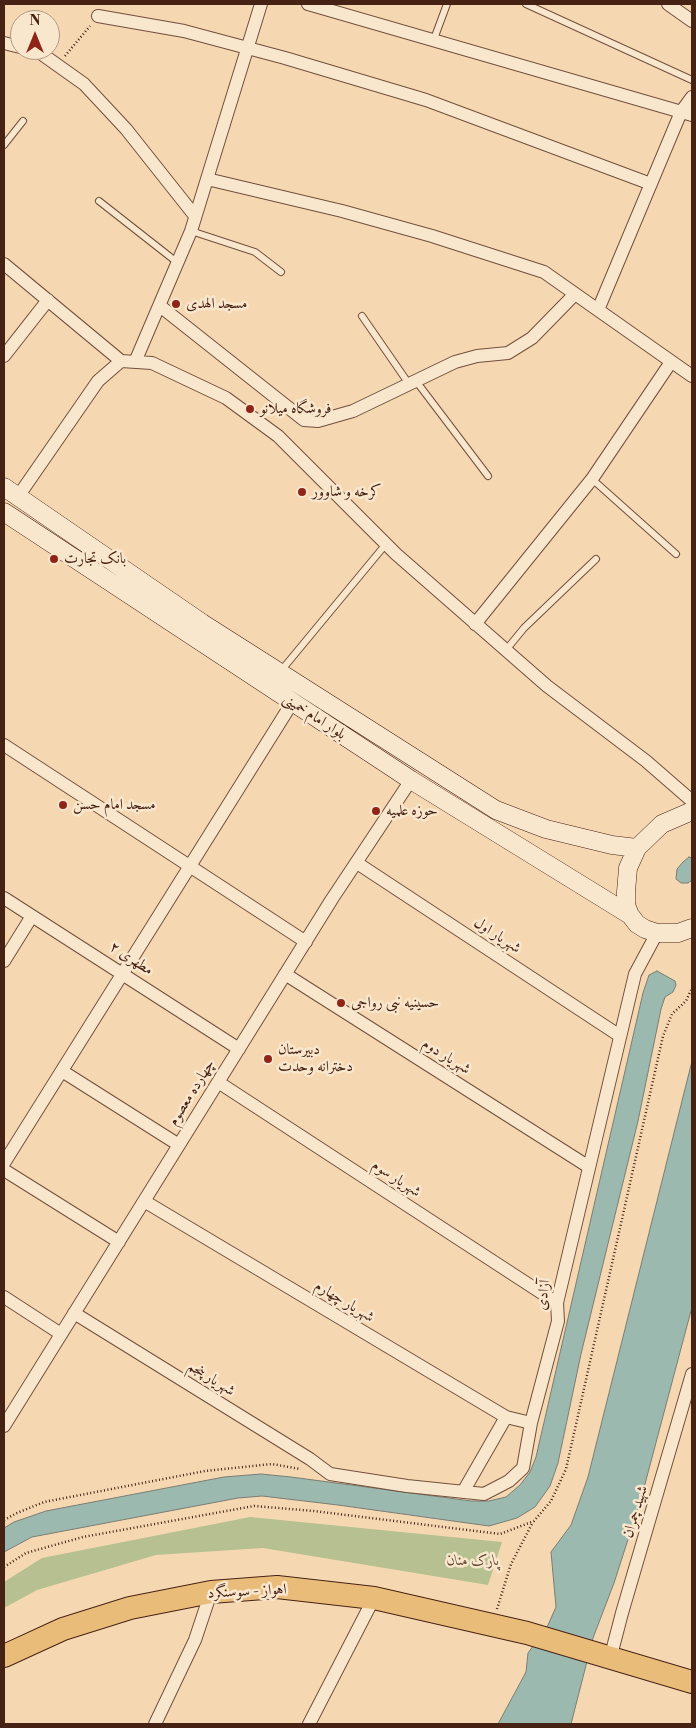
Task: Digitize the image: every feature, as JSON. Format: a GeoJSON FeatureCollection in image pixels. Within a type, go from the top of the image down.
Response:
{"type":"FeatureCollection","features":[{"type":"Feature","properties":{"kind":"highway","name":"اهواز - سوسنگرد"},"geometry":{"type":"LineString","coordinates":[[4,1656],[63,1629],[130,1608],[211,1592],[278,1588],[374,1598],[527,1633],[692,1682]]}},
{"type":"Feature","properties":{"kind":"main road","name":"بلوار امام خمینی"},"geometry":{"type":"LineString","coordinates":[[10,492],[202,623],[496,810],[546,829],[612,845],[637,848]]}},
{"type":"Feature","properties":{"kind":"main road","name":"بلوار امام خمینی"},"geometry":{"type":"LineString","coordinates":[[4,514],[292,703],[630,915],[637,924],[656,933]]}},
{"type":"Feature","properties":{"kind":"main road"},"geometry":{"type":"LineString","coordinates":[[630,915],[626,905],[626,881],[628,868],[637,848],[662,824],[692,811]]}},
{"type":"Feature","properties":{"kind":"main road"},"geometry":{"type":"LineString","coordinates":[[656,933],[688,934]]}},
{"type":"Feature","properties":{"kind":"street"},"geometry":{"type":"LineString","coordinates":[[136,362],[191,231],[261,4]]}},
{"type":"Feature","properties":{"kind":"street"},"geometry":{"type":"LineString","coordinates":[[308,4],[332,7],[686,114]]}},
{"type":"Feature","properties":{"kind":"street"},"geometry":{"type":"LineString","coordinates":[[668,4],[692,21]]}},
{"type":"Feature","properties":{"kind":"street"},"geometry":{"type":"LineString","coordinates":[[98,16],[184,31],[426,100],[651,184]]}},
{"type":"Feature","properties":{"kind":"street"},"geometry":{"type":"LineString","coordinates":[[4,38],[4,53]]}},
{"type":"Feature","properties":{"kind":"street"},"geometry":{"type":"LineString","coordinates":[[51,60],[84,84],[126,129],[195,216]]}},
{"type":"Feature","properties":{"kind":"street"},"geometry":{"type":"LineString","coordinates":[[598,310],[651,184],[686,114],[692,97]]}},
{"type":"Feature","properties":{"kind":"street"},"geometry":{"type":"LineString","coordinates":[[207,179],[342,211],[432,236],[544,272],[692,376]]}},
{"type":"Feature","properties":{"kind":"street"},"geometry":{"type":"LineString","coordinates":[[4,264],[121,361],[152,363],[226,398],[278,436],[386,544],[475,624],[547,686],[646,761],[692,800]]}},
{"type":"Feature","properties":{"kind":"street"},"geometry":{"type":"LineString","coordinates":[[160,306],[304,420],[318,421],[352,411],[455,362],[477,356],[508,353],[532,338],[576,294]]}},
{"type":"Feature","properties":{"kind":"street"},"geometry":{"type":"LineString","coordinates":[[4,356],[48,300]]}},
{"type":"Feature","properties":{"kind":"street"},"geometry":{"type":"LineString","coordinates":[[10,492],[98,381],[121,361]]}},
{"type":"Feature","properties":{"kind":"street"},"geometry":{"type":"LineString","coordinates":[[475,624],[592,479],[671,362]]}},
{"type":"Feature","properties":{"kind":"street"},"geometry":{"type":"LineString","coordinates":[[4,1163],[292,703]]}},
{"type":"Feature","properties":{"kind":"street"},"geometry":{"type":"LineString","coordinates":[[4,744],[306,942]]}},
{"type":"Feature","properties":{"kind":"street","name":"چهارده معصوم"},"geometry":{"type":"LineString","coordinates":[[4,1424],[285,974],[412,780]]}},
{"type":"Feature","properties":{"kind":"street","name":"شهریار اول"},"geometry":{"type":"LineString","coordinates":[[357,863],[620,1036]]}},
{"type":"Feature","properties":{"kind":"street","name":"مطهری ۲"},"geometry":{"type":"LineString","coordinates":[[4,898],[239,1049]]}},
{"type":"Feature","properties":{"kind":"street"},"geometry":{"type":"LineString","coordinates":[[4,961],[32,916]]}},
{"type":"Feature","properties":{"kind":"street","name":"آزادی"},"geometry":{"type":"LineString","coordinates":[[330,1474],[406,1486],[484,1494],[509,1481],[523,1468],[531,1423],[558,1320],[557,1303],[635,974],[656,933]]}},
{"type":"Feature","properties":{"kind":"street","name":"شهریار دوم"},"geometry":{"type":"LineString","coordinates":[[285,974],[589,1167]]}},
{"type":"Feature","properties":{"kind":"street"},"geometry":{"type":"LineString","coordinates":[[62,1070],[179,1145]]}},
{"type":"Feature","properties":{"kind":"street","name":"شهریار سوم"},"geometry":{"type":"LineString","coordinates":[[218,1082],[557,1303]]}},
{"type":"Feature","properties":{"kind":"street"},"geometry":{"type":"LineString","coordinates":[[4,1170],[119,1242]]}},
{"type":"Feature","properties":{"kind":"street","name":"شهریار چهارم"},"geometry":{"type":"LineString","coordinates":[[144,1202],[506,1417],[531,1423]]}},
{"type":"Feature","properties":{"kind":"street"},"geometry":{"type":"LineString","coordinates":[[4,1297],[61,1334]]}},
{"type":"Feature","properties":{"kind":"street","name":"شهریار پنجم"},"geometry":{"type":"LineString","coordinates":[[74,1313],[310,1459],[330,1474]]}},
{"type":"Feature","properties":{"kind":"street","name":"شهید چمران"},"geometry":{"type":"LineString","coordinates":[[606,1657],[687,1414],[692,1374]]}},
{"type":"Feature","properties":{"kind":"street"},"geometry":{"type":"LineString","coordinates":[[463,1492],[506,1417]]}},
{"type":"Feature","properties":{"kind":"street"},"geometry":{"type":"LineString","coordinates":[[155,1724],[195,1640],[211,1592]]}},
{"type":"Feature","properties":{"kind":"street"},"geometry":{"type":"LineString","coordinates":[[308,1724],[374,1598]]}},
{"type":"Feature","properties":{"kind":"lane"},"geometry":{"type":"LineString","coordinates":[[434,39],[447,4]]}},
{"type":"Feature","properties":{"kind":"lane"},"geometry":{"type":"LineString","coordinates":[[526,4],[692,80]]}},
{"type":"Feature","properties":{"kind":"lane"},"geometry":{"type":"LineString","coordinates":[[4,145],[23,121]]}},
{"type":"Feature","properties":{"kind":"lane"},"geometry":{"type":"LineString","coordinates":[[99,201],[178,263]]}},
{"type":"Feature","properties":{"kind":"lane"},"geometry":{"type":"LineString","coordinates":[[191,231],[255,252],[281,272]]}},
{"type":"Feature","properties":{"kind":"lane"},"geometry":{"type":"LineString","coordinates":[[362,316],[412,382],[488,476]]}},
{"type":"Feature","properties":{"kind":"lane"},"geometry":{"type":"LineString","coordinates":[[592,479],[676,554]]}},
{"type":"Feature","properties":{"kind":"lane"},"geometry":{"type":"LineString","coordinates":[[279,672],[386,544]]}},
{"type":"Feature","properties":{"kind":"lane"},"geometry":{"type":"LineString","coordinates":[[506,650],[524,628],[596,560]]}},
{"type":"Feature","properties":{"kind":"path"},"geometry":{"type":"LineString","coordinates":[[58,65],[98,16]]}},
{"type":"Feature","properties":{"kind":"path"},"geometry":{"type":"LineString","coordinates":[[4,1520],[44,1502],[205,1471],[272,1464],[301,1469]]}},
{"type":"Feature","properties":{"kind":"path"},"geometry":{"type":"LineString","coordinates":[[492,1625],[511,1564],[533,1521]]}},
{"type":"Feature","properties":{"kind":"green space","name":"پارک منان"},"geometry":{"type":"Polygon","coordinates":[[[250,1517],[502,1542],[488,1585],[263,1548],[156,1555],[37,1590],[4,1608],[4,1582],[42,1558],[250,1517]]]}},
{"type":"Feature","properties":{"kind":"water"},"geometry":{"type":"Polygon","coordinates":[[[689,857],[692,858],[692,880],[688,883],[681,883],[676,879],[677,869],[689,857]]]}},
{"type":"Feature","properties":{"kind":"water"},"geometry":{"type":"Polygon","coordinates":[[[657,971],[675,981],[676,985],[673,992],[665,997],[661,1009],[638,1121],[581,1354],[558,1463],[550,1486],[535,1507],[517,1518],[489,1526],[262,1496],[238,1498],[32,1537],[4,1552],[4,1528],[14,1522],[46,1511],[224,1477],[261,1474],[471,1501],[489,1501],[506,1497],[520,1485],[530,1472],[536,1457],[643,993],[649,975],[657,971]]]}},
{"type":"Feature","properties":{"kind":"water"},"geometry":{"type":"Polygon","coordinates":[[[692,1061],[692,1307],[641,1499],[614,1583],[593,1638],[571,1724],[498,1724],[526,1672],[528,1653],[548,1625],[556,1607],[551,1552],[571,1525],[588,1477],[692,1061]]]}},
{"type":"Feature","properties":{"kind":"place","name":"مسجد الهدی"},"geometry":{"type":"Point","coordinates":[176,304]}},
{"type":"Feature","properties":{"kind":"place","name":"فروشگاه میلانو"},"geometry":{"type":"Point","coordinates":[250,409]}},
{"type":"Feature","properties":{"kind":"place","name":"کرخه و شاوور"},"geometry":{"type":"Point","coordinates":[302,492]}},
{"type":"Feature","properties":{"kind":"place","name":"بانک تجارت"},"geometry":{"type":"Point","coordinates":[54,559]}},
{"type":"Feature","properties":{"kind":"place","name":"مسجد امام حسن"},"geometry":{"type":"Point","coordinates":[63,805]}},
{"type":"Feature","properties":{"kind":"place","name":"حوزه علمیه"},"geometry":{"type":"Point","coordinates":[376,811]}},
{"type":"Feature","properties":{"kind":"place","name":"حسینیه نبی رواجی"},"geometry":{"type":"Point","coordinates":[341,1003]}},
{"type":"Feature","properties":{"kind":"place","name":"دبیرستان دخترانه وحدت"},"geometry":{"type":"Point","coordinates":[268,1059]}}]}
